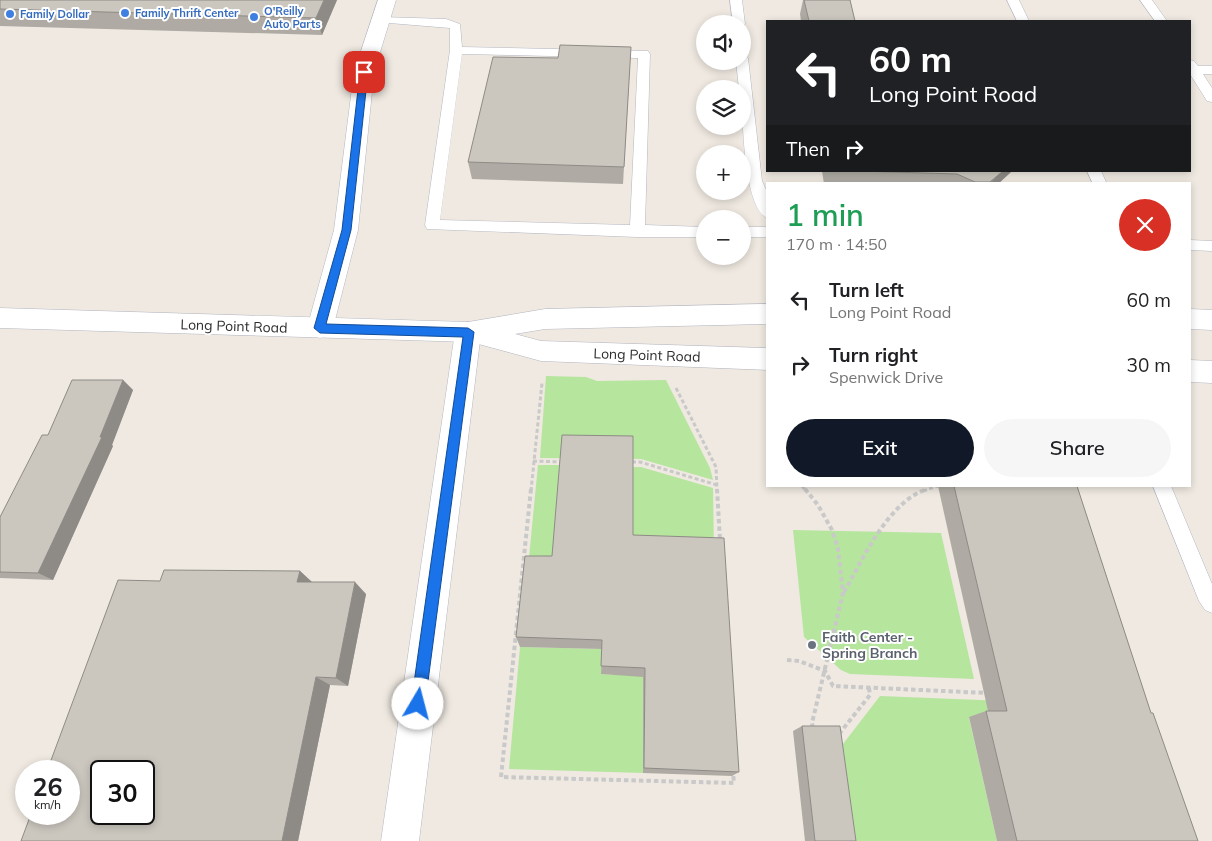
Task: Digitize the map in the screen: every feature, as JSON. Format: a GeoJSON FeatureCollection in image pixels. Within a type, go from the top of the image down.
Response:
{"type":"FeatureCollection","features":[{"type":"Feature","properties":{"kind":"main road"},"geometry":{"type":"LineString","coordinates":[[320,328],[346,230],[364,72],[384,10]]}},
{"type":"Feature","properties":{"kind":"main road","name":"Long Point Road"},"geometry":{"type":"LineString","coordinates":[[0,318],[468,332],[545,319],[766,314]]}},
{"type":"Feature","properties":{"kind":"main road"},"geometry":{"type":"LineString","coordinates":[[1191,319],[1212,320]]}},
{"type":"Feature","properties":{"kind":"main road"},"geometry":{"type":"LineString","coordinates":[[400,841],[468,332]]}},
{"type":"Feature","properties":{"kind":"main road","name":"Long Point Road"},"geometry":{"type":"LineString","coordinates":[[468,332],[541,351],[766,359]]}},
{"type":"Feature","properties":{"kind":"main road"},"geometry":{"type":"LineString","coordinates":[[1191,371],[1212,372]]}},
{"type":"Feature","properties":{"kind":"lane"},"geometry":{"type":"LineString","coordinates":[[736,0],[738,15]]}},
{"type":"Feature","properties":{"kind":"lane"},"geometry":{"type":"LineString","coordinates":[[1013,0],[1023,20]]}},
{"type":"Feature","properties":{"kind":"lane"},"geometry":{"type":"LineString","coordinates":[[1146,0],[1160,20]]}},
{"type":"Feature","properties":{"kind":"lane"},"geometry":{"type":"LineString","coordinates":[[384,10],[456,26],[456,50],[432,224],[637,232],[696,232]]}},
{"type":"Feature","properties":{"kind":"lane"},"geometry":{"type":"LineString","coordinates":[[456,50],[644,54],[637,232]]}},
{"type":"Feature","properties":{"kind":"lane"},"geometry":{"type":"LineString","coordinates":[[1192,67],[1212,70]]}},
{"type":"Feature","properties":{"kind":"lane"},"geometry":{"type":"LineString","coordinates":[[1192,67],[1212,98]]}},
{"type":"Feature","properties":{"kind":"lane"},"geometry":{"type":"LineString","coordinates":[[743,70],[755,181],[766,208]]}},
{"type":"Feature","properties":{"kind":"lane"},"geometry":{"type":"LineString","coordinates":[[751,232],[766,232]]}},
{"type":"Feature","properties":{"kind":"lane"},"geometry":{"type":"LineString","coordinates":[[1191,245],[1212,246]]}},
{"type":"Feature","properties":{"kind":"lane"},"geometry":{"type":"LineString","coordinates":[[1162,487],[1206,594],[1212,603]]}},
{"type":"Feature","properties":{"kind":"path"},"geometry":{"type":"LineString","coordinates":[[542,382],[501,776],[734,783],[732,763]]}},
{"type":"Feature","properties":{"kind":"path"},"geometry":{"type":"LineString","coordinates":[[674,384],[716,467],[720,544]]}},
{"type":"Feature","properties":{"kind":"path"},"geometry":{"type":"LineString","coordinates":[[533,461],[562,462]]}},
{"type":"Feature","properties":{"kind":"path"},"geometry":{"type":"LineString","coordinates":[[632,462],[640,462],[717,485]]}},
{"type":"Feature","properties":{"kind":"path"},"geometry":{"type":"LineString","coordinates":[[803,487],[818,505],[832,530],[838,549],[843,593]]}},
{"type":"Feature","properties":{"kind":"path"},"geometry":{"type":"LineString","coordinates":[[813,732],[812,724],[843,593],[891,517],[910,498],[927,488],[932,487]]}},
{"type":"Feature","properties":{"kind":"path"},"geometry":{"type":"LineString","coordinates":[[787,660],[799,661],[825,670],[833,686],[998,694]]}},
{"type":"Feature","properties":{"kind":"path"},"geometry":{"type":"LineString","coordinates":[[836,736],[870,695],[869,688]]}},
{"type":"Feature","properties":{"kind":"green space"},"geometry":{"type":"Polygon","coordinates":[[[546,376],[586,377],[597,381],[666,380],[710,468],[713,480],[641,459],[540,458],[546,376]]]}},
{"type":"Feature","properties":{"kind":"green space"},"geometry":{"type":"Polygon","coordinates":[[[538,465],[562,465],[555,569],[528,568],[538,465]]]}},
{"type":"Feature","properties":{"kind":"green space"},"geometry":{"type":"Polygon","coordinates":[[[632,467],[641,467],[713,488],[714,551],[632,549],[632,467]]]}},
{"type":"Feature","properties":{"kind":"green space"},"geometry":{"type":"Polygon","coordinates":[[[793,530],[941,533],[974,679],[850,674],[841,670],[804,637],[793,530]]]}},
{"type":"Feature","properties":{"kind":"green space"},"geometry":{"type":"Polygon","coordinates":[[[520,647],[603,649],[601,674],[621,675],[643,652],[643,773],[509,769],[520,647]]]}},
{"type":"Feature","properties":{"kind":"green space"},"geometry":{"type":"Polygon","coordinates":[[[880,696],[1033,702],[1037,719],[969,718],[997,841],[844,841],[833,757],[880,696]]]}},
{"type":"Feature","properties":{"kind":"building"},"geometry":{"type":"Polygon","coordinates":[[[0,0],[324,0],[316,18],[0,9],[0,0]]]}},
{"type":"Feature","properties":{"kind":"building"},"geometry":{"type":"Polygon","coordinates":[[[804,0],[850,0],[855,20],[809,20],[804,0]]]}},
{"type":"Feature","properties":{"kind":"building"},"geometry":{"type":"Polygon","coordinates":[[[560,45],[631,47],[624,167],[468,162],[493,57],[558,58],[560,45]]]}},
{"type":"Feature","properties":{"kind":"building"},"geometry":{"type":"Polygon","coordinates":[[[892,172],[1002,172],[990,182],[975,182],[957,174],[892,172]]]}},
{"type":"Feature","properties":{"kind":"building"},"geometry":{"type":"Polygon","coordinates":[[[72,380],[123,380],[100,437],[102,437],[38,573],[0,572],[0,517],[42,435],[48,435],[72,380]]]}},
{"type":"Feature","properties":{"kind":"building"},"geometry":{"type":"Polygon","coordinates":[[[562,435],[633,436],[633,535],[724,538],[739,772],[644,768],[645,668],[601,666],[602,640],[516,637],[525,556],[552,556],[562,435]]]}},
{"type":"Feature","properties":{"kind":"building"},"geometry":{"type":"Polygon","coordinates":[[[954,487],[1077,487],[1151,713],[1153,713],[1198,841],[1017,841],[986,711],[1007,711],[954,487]]]}},
{"type":"Feature","properties":{"kind":"building"},"geometry":{"type":"Polygon","coordinates":[[[164,570],[300,571],[297,582],[355,582],[336,678],[316,677],[282,841],[21,841],[27,825],[80,825],[80,760],[51,760],[118,580],[160,581],[164,570]]]}},
{"type":"Feature","properties":{"kind":"building"},"geometry":{"type":"Polygon","coordinates":[[[802,726],[840,726],[856,841],[815,841],[802,726]]]}},
{"type":"Feature","properties":{"kind":"place","name":"Family Thrift Center"},"geometry":{"type":"Point","coordinates":[125,13]}},
{"type":"Feature","properties":{"kind":"place","name":"Family Dollar"},"geometry":{"type":"Point","coordinates":[10,14]}},
{"type":"Feature","properties":{"kind":"place","name":"O'Reilly Auto Parts"},"geometry":{"type":"Point","coordinates":[254,17]}},
{"type":"Feature","properties":{"kind":"place","name":"Faith Center - Spring Branch"},"geometry":{"type":"Point","coordinates":[812,645]}},
{"type":"Feature","properties":{"kind":"route"},"geometry":{"type":"LineString","coordinates":[[364,72],[346,230],[320,328],[468,332],[418,704]]}}]}
